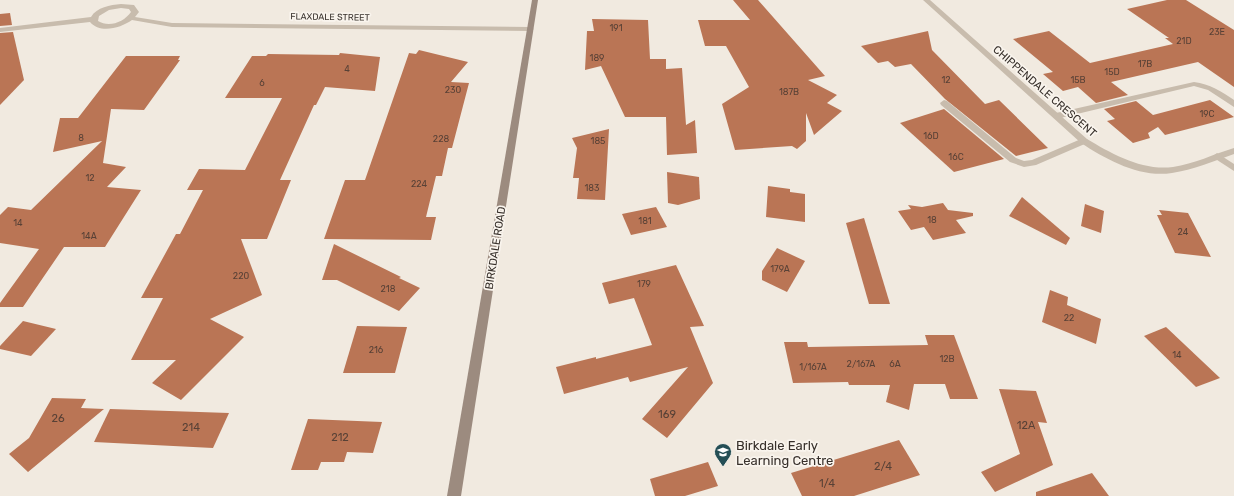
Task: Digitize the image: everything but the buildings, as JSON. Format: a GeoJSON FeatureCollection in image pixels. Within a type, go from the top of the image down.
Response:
{"type":"FeatureCollection","features":[{"type":"Feature","properties":{"kind":"main road","name":"BIRKDALE ROAD"},"geometry":{"type":"LineString","coordinates":[[454,496],[535,0]]}},
{"type":"Feature","properties":{"kind":"street","name":"CHIPPENDALE CRESCENT"},"geometry":{"type":"LineString","coordinates":[[926,0],[1084,141],[1102,153],[1152,170],[1172,170],[1234,151]]}},
{"type":"Feature","properties":{"kind":"street"},"geometry":{"type":"LineString","coordinates":[[0,30],[94,19],[96,15],[108,8],[123,3],[134,9],[133,15],[130,18],[117,25],[97,25],[94,22],[94,19]]}},
{"type":"Feature","properties":{"kind":"street","name":"FLAXDALE STREET"},"geometry":{"type":"LineString","coordinates":[[130,18],[172,25],[530,29]]}},
{"type":"Feature","properties":{"kind":"street"},"geometry":{"type":"LineString","coordinates":[[1056,116],[1194,84],[1201,84],[1208,87],[1234,104]]}},
{"type":"Feature","properties":{"kind":"street"},"geometry":{"type":"LineString","coordinates":[[944,103],[1013,160],[1024,164],[1033,163],[1084,141]]}},
{"type":"Feature","properties":{"kind":"street"},"geometry":{"type":"LineString","coordinates":[[1217,156],[1234,168]]}},
{"type":"Feature","properties":{"kind":"place","name":"Birkdale Early Learning Centre"},"geometry":{"type":"Point","coordinates":[723,467]}}]}
